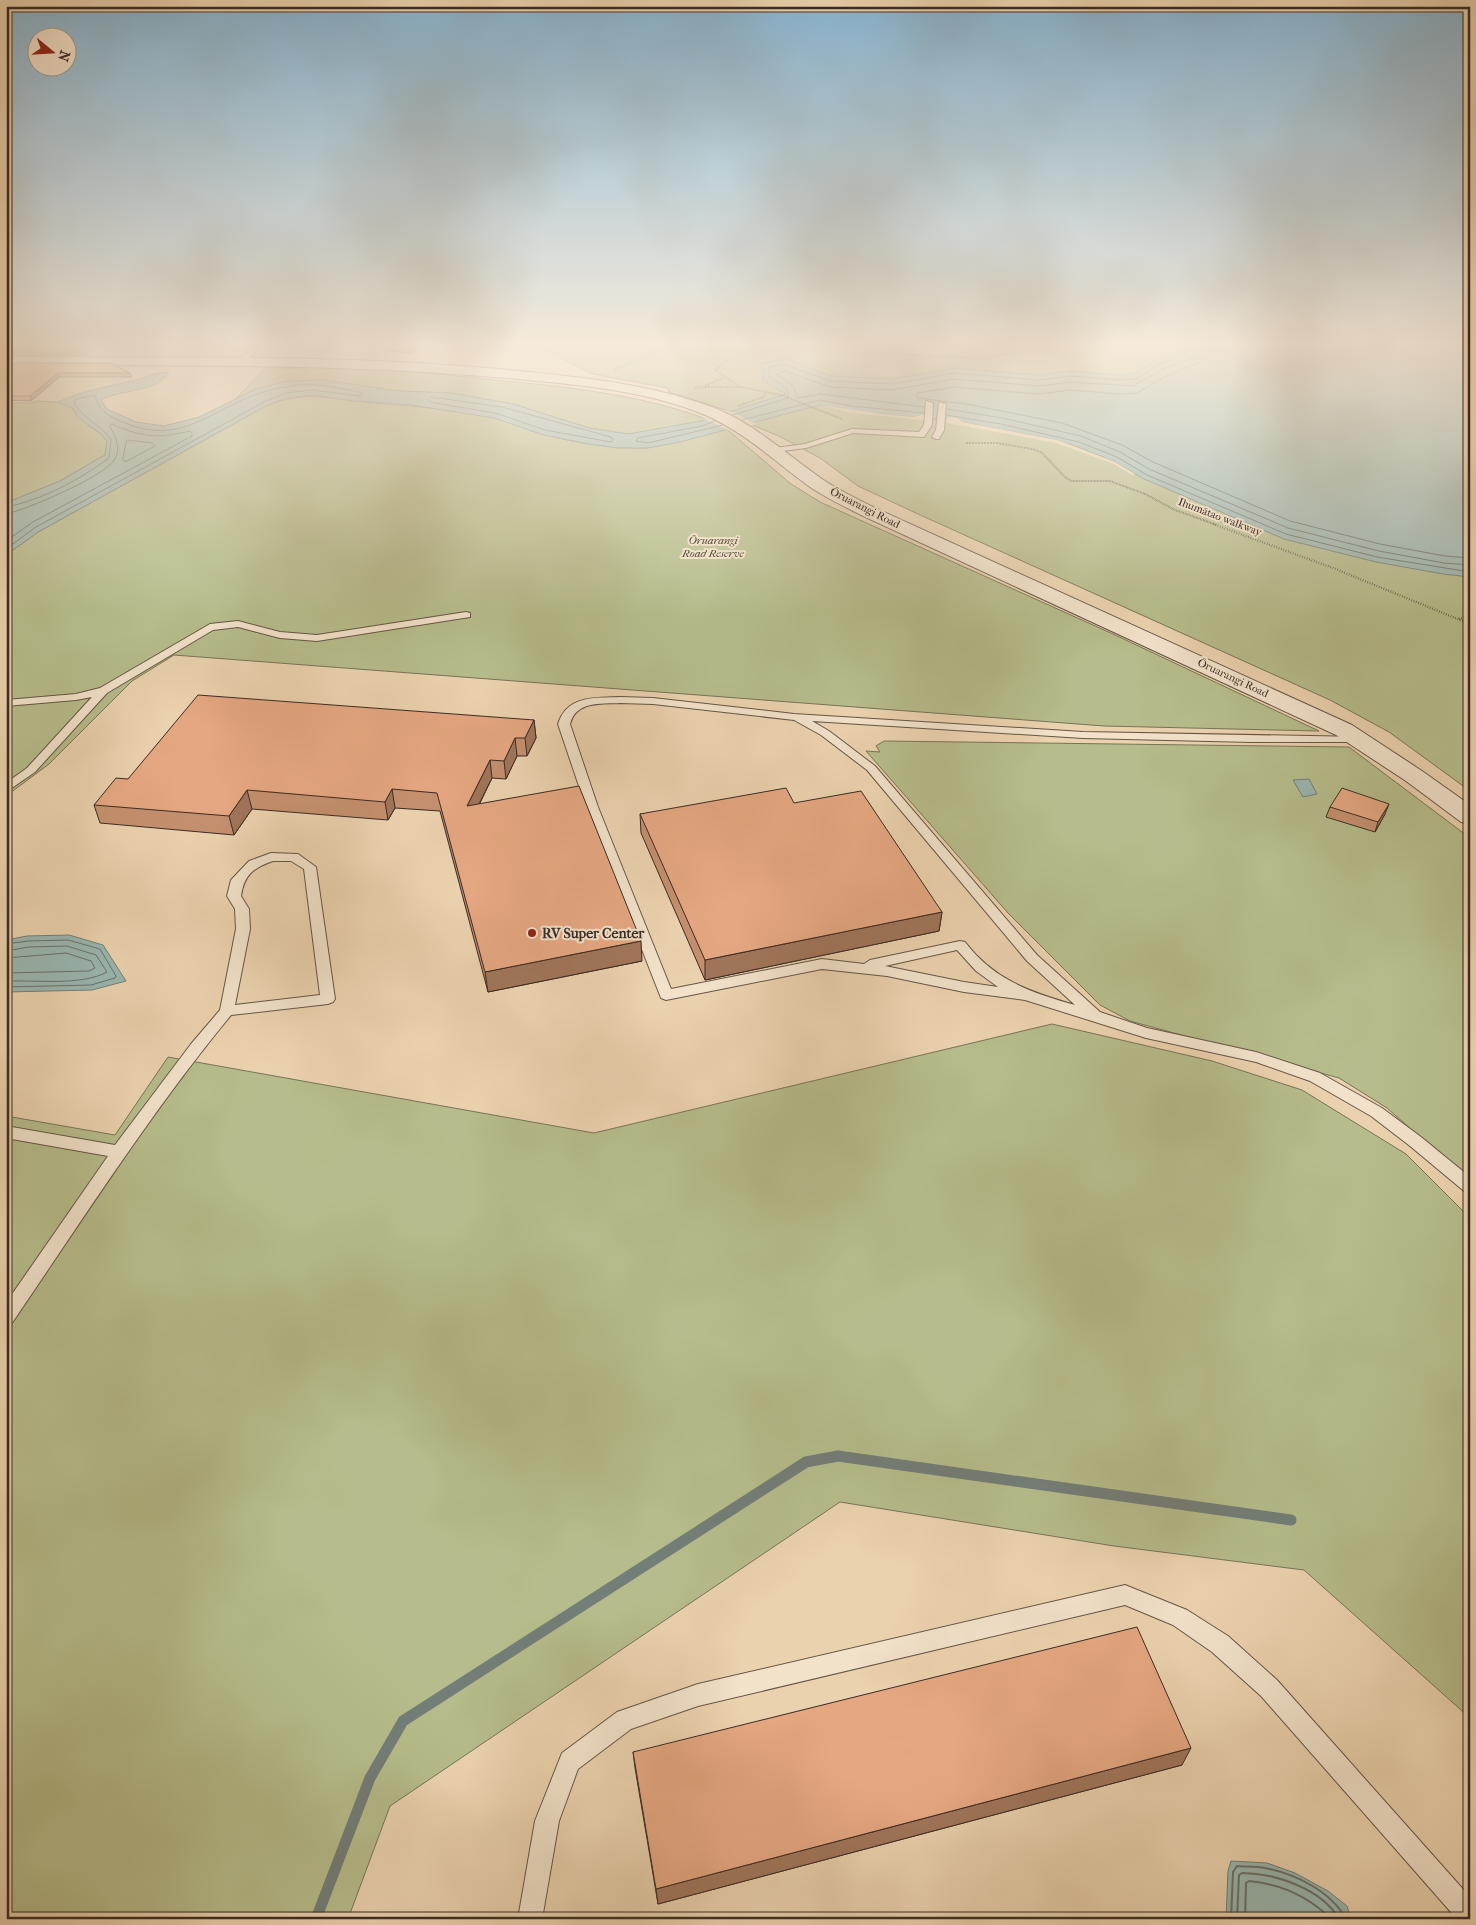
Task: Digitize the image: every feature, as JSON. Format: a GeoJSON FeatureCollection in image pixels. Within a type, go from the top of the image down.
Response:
{"type":"FeatureCollection","features":[{"type":"Feature","properties":{"kind":"street","name":"Ōruarangi Road"},"geometry":{"type":"LineString","coordinates":[[753,435],[819,484],[868,511],[1324,720],[1360,739],[1470,817]]}},
{"type":"Feature","properties":{"kind":"lane"},"geometry":{"type":"LineString","coordinates":[[775,450],[806,446],[839,435]]}},
{"type":"Feature","properties":{"kind":"lane"},"geometry":{"type":"LineString","coordinates":[[6,789],[31,770],[87,706],[103,691],[210,627],[238,624],[280,635],[317,638],[466,615]]}},
{"type":"Feature","properties":{"kind":"lane"},"geometry":{"type":"LineString","coordinates":[[6,703],[76,697],[103,691]]}},
{"type":"Feature","properties":{"kind":"lane"},"geometry":{"type":"LineString","coordinates":[[1026,995],[964,986],[887,971],[822,964],[666,995],[592,807],[564,724],[567,713],[577,705],[596,701],[653,701],[794,717],[1084,735],[1251,739],[1360,739]]}},
{"type":"Feature","properties":{"kind":"lane"},"geometry":{"type":"LineString","coordinates":[[794,717],[825,733],[872,768],[1032,958],[1096,1016]]}},
{"type":"Feature","properties":{"kind":"lane"},"geometry":{"type":"LineString","coordinates":[[6,1318],[119,1152],[196,1048],[227,1012],[243,929],[242,909],[234,896],[237,880],[253,864],[272,857],[294,857],[310,867],[328,999],[227,1012]]}},
{"type":"Feature","properties":{"kind":"lane"},"geometry":{"type":"LineString","coordinates":[[860,968],[960,945],[982,969],[1012,989],[1026,995],[1151,1034],[1238,1052],[1280,1064],[1316,1078],[1389,1122],[1421,1146],[1470,1188]]}},
{"type":"Feature","properties":{"kind":"lane"},"geometry":{"type":"LineString","coordinates":[[6,1132],[119,1152]]}},
{"type":"Feature","properties":{"kind":"lane"},"geometry":{"type":"LineString","coordinates":[[530,1919],[547,1821],[570,1761],[625,1720],[698,1695],[1125,1595],[1180,1617],[1220,1644],[1269,1688],[1470,1915]]}},
{"type":"Feature","properties":{"kind":"path","name":"Ihumātao walkway"},"geometry":{"type":"LineString","coordinates":[[966,442],[997,443],[1041,452],[1066,478],[1072,480],[1110,481],[1128,487],[1175,510],[1333,568],[1394,595],[1470,624]]}},
{"type":"Feature","properties":{"kind":"path"},"geometry":{"type":"LineString","coordinates":[[1458,619],[1470,616]]}},
{"type":"Feature","properties":{"kind":"green space"},"geometry":{"type":"Polygon","coordinates":[[[6,435],[102,435],[107,441],[105,455],[60,481],[6,503],[6,435]]]}},
{"type":"Feature","properties":{"kind":"green space","name":"Ōruarangi Road Reserve"},"geometry":{"type":"Polygon","coordinates":[[[214,435],[547,435],[584,443],[648,448],[655,435],[734,435],[791,484],[820,502],[1113,634],[1319,731],[1104,726],[174,655],[132,681],[49,764],[6,796],[6,555],[38,532],[214,435]]]}},
{"type":"Feature","properties":{"kind":"green space"},"geometry":{"type":"Polygon","coordinates":[[[776,435],[1470,435],[1470,791],[1389,732],[1330,700],[858,486],[820,458],[776,435]]]}},
{"type":"Feature","properties":{"kind":"green space"},"geometry":{"type":"Polygon","coordinates":[[[884,741],[1349,747],[1470,838],[1470,1181],[1387,1108],[1339,1078],[1130,1021],[1100,1005],[1008,913],[866,751],[880,752],[876,746],[884,741]]]}},
{"type":"Feature","properties":{"kind":"green space"},"geometry":{"type":"Polygon","coordinates":[[[1052,1024],[1212,1061],[1302,1090],[1406,1154],[1470,1218],[1470,1718],[1304,1570],[1114,1546],[840,1502],[390,1806],[348,1919],[6,1919],[6,1116],[115,1135],[168,1057],[594,1133],[1052,1024]]]}},
{"type":"Feature","properties":{"kind":"water"},"geometry":{"type":"Polygon","coordinates":[[[102,435],[214,435],[38,532],[6,555],[6,503],[60,481],[105,455],[107,441],[102,435]]]}},
{"type":"Feature","properties":{"kind":"water"},"geometry":{"type":"Polygon","coordinates":[[[544,435],[707,435],[648,448],[618,448],[544,435]]]}},
{"type":"Feature","properties":{"kind":"water"},"geometry":{"type":"Polygon","coordinates":[[[1029,435],[1470,435],[1470,577],[1376,562],[1284,539],[1144,479],[1115,462],[1056,440],[1029,435]]]}},
{"type":"Feature","properties":{"kind":"water"},"geometry":{"type":"Polygon","coordinates":[[[1309,779],[1317,794],[1303,797],[1293,780],[1309,779]]]}},
{"type":"Feature","properties":{"kind":"water"},"geometry":{"type":"Polygon","coordinates":[[[69,935],[103,945],[126,981],[92,990],[6,992],[6,940],[27,936],[69,935]]]}},
{"type":"Feature","properties":{"kind":"water"},"geometry":{"type":"Polygon","coordinates":[[[1231,1861],[1267,1863],[1295,1873],[1328,1891],[1347,1906],[1351,1919],[1226,1919],[1228,1871],[1231,1861]]]}},
{"type":"Feature","properties":{"kind":"pier"},"geometry":{"type":"Polygon","coordinates":[[[1011,435],[1030,435],[1057,440],[1115,462],[1135,474],[1132,475],[1114,464],[1056,443],[1011,435]]]}},
{"type":"Feature","properties":{"kind":"building"},"geometry":{"type":"Polygon","coordinates":[[[198,695],[534,720],[525,738],[515,738],[504,761],[490,760],[467,806],[579,786],[641,941],[485,972],[437,793],[392,789],[385,802],[247,790],[229,816],[94,805],[116,778],[128,779],[198,695]]]}},
{"type":"Feature","properties":{"kind":"building"},"geometry":{"type":"Polygon","coordinates":[[[786,788],[794,803],[861,791],[942,912],[705,960],[640,814],[786,788]]]}},
{"type":"Feature","properties":{"kind":"building"},"geometry":{"type":"Polygon","coordinates":[[[1342,788],[1389,804],[1378,822],[1330,807],[1342,788]]]}},
{"type":"Feature","properties":{"kind":"building"},"geometry":{"type":"Polygon","coordinates":[[[1137,1627],[1191,1748],[656,1889],[633,1752],[1137,1627]]]}},
{"type":"Feature","properties":{"kind":"waterway"},"geometry":{"type":"LineString","coordinates":[[316,1919],[370,1778],[403,1721],[806,1462],[838,1456],[1291,1520]]}},
{"type":"Feature","properties":{"kind":"place","name":"RV Super Center"},"geometry":{"type":"Point","coordinates":[532,933]}}]}
